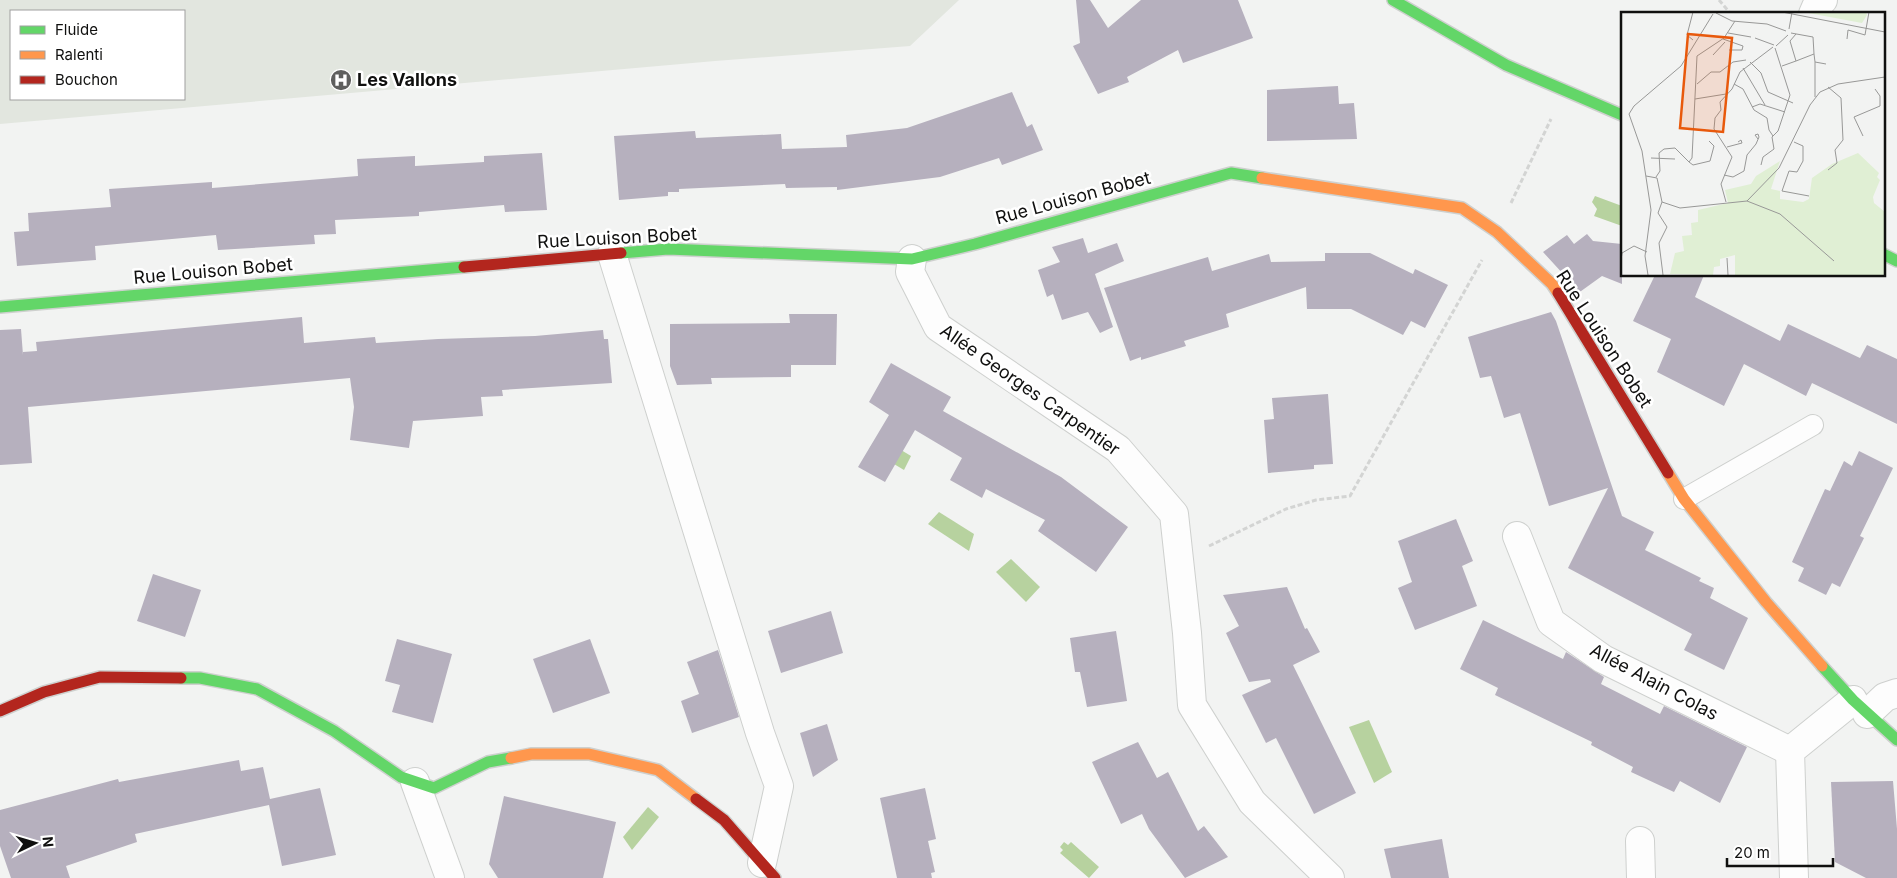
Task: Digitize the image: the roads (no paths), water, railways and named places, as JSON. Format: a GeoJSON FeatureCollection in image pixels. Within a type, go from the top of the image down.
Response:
{"type":"FeatureCollection","features":[{"type":"Feature","properties":{"kind":"street"},"geometry":{"type":"LineString","coordinates":[[1393,0],[1506,64],[1621,115]]}},
{"type":"Feature","properties":{"kind":"street"},"geometry":{"type":"LineString","coordinates":[[1814,12],[1823,0]]}},
{"type":"Feature","properties":{"kind":"street","name":"Rue Louison Bobet"},"geometry":{"type":"LineString","coordinates":[[0,307],[668,249],[912,259],[975,244],[1231,173],[1462,208],[1497,232],[1552,284],[1684,499],[1766,602],[1860,707],[1897,740]]}},
{"type":"Feature","properties":{"kind":"street"},"geometry":{"type":"LineString","coordinates":[[612,254],[779,786],[768,870]]}},
{"type":"Feature","properties":{"kind":"street"},"geometry":{"type":"LineString","coordinates":[[1884,254],[1897,261]]}},
{"type":"Feature","properties":{"kind":"street","name":"Allée Georges Carpentier"},"geometry":{"type":"LineString","coordinates":[[912,259],[910,272],[938,327],[1118,450],[1174,514],[1187,633],[1192,705],[1252,802],[1330,878]]}},
{"type":"Feature","properties":{"kind":"street","name":"Allée Alain Colas"},"geometry":{"type":"LineString","coordinates":[[1517,536],[1551,622],[1603,659],[1790,751]]}},
{"type":"Feature","properties":{"kind":"street"},"geometry":{"type":"LineString","coordinates":[[0,710],[44,692],[100,677],[200,678],[257,689],[334,731],[402,777],[434,788],[488,762],[531,754],[589,754],[658,770],[724,820],[768,870]]}},
{"type":"Feature","properties":{"kind":"street"},"geometry":{"type":"LineString","coordinates":[[1794,878],[1790,751],[1860,707],[1897,693]]}},
{"type":"Feature","properties":{"kind":"street"},"geometry":{"type":"LineString","coordinates":[[415,782],[450,878]]}},
{"type":"Feature","properties":{"kind":"street"},"geometry":{"type":"LineString","coordinates":[[1640,842],[1642,878]]}},
{"type":"Feature","properties":{"kind":"lane"},"geometry":{"type":"LineString","coordinates":[[1684,499],[1813,425]]}},
{"type":"Feature","properties":{"kind":"place","name":"Les Vallons"},"geometry":{"type":"Point","coordinates":[341,80]}}]}
